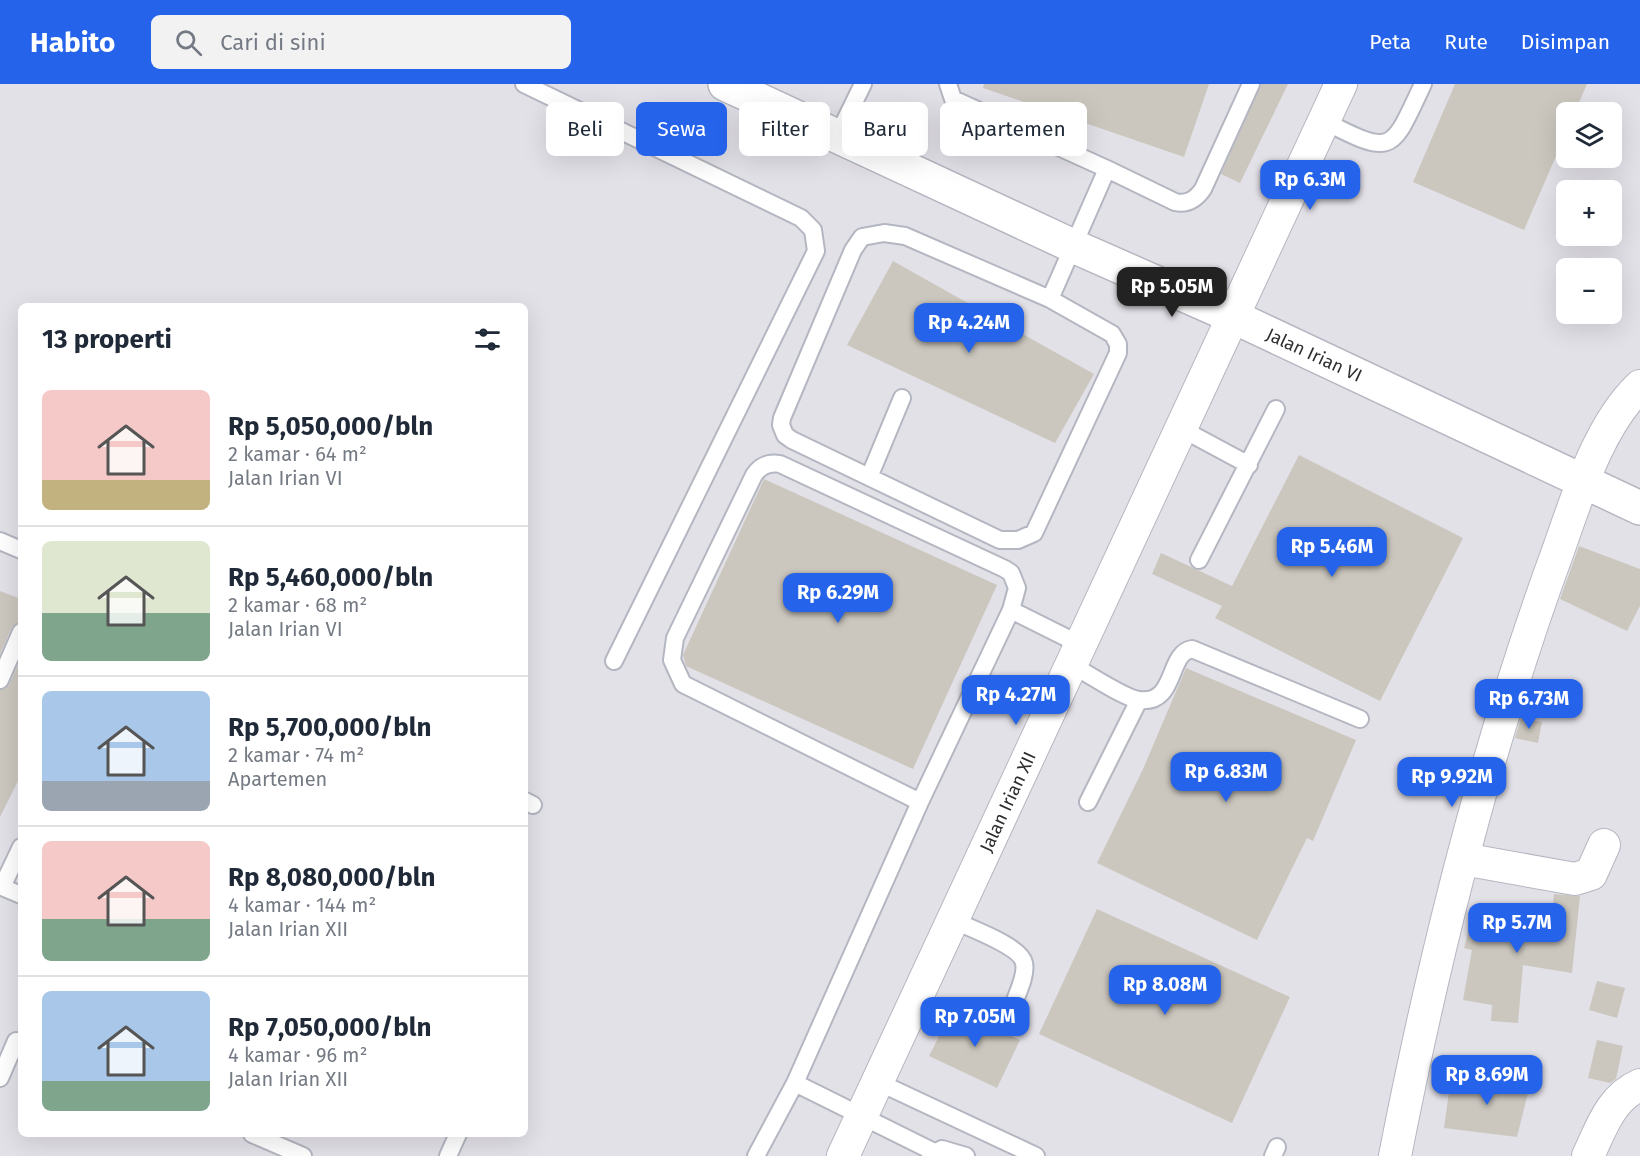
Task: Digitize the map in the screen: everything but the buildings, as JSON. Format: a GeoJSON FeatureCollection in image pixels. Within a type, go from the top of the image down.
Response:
{"type":"FeatureCollection","features":[{"type":"Feature","properties":{"kind":"street","name":"Jalan Irian VI"},"geometry":{"type":"LineString","coordinates":[[725,84],[1073,246],[1234,317],[1640,508]]}},
{"type":"Feature","properties":{"kind":"street","name":"Jalan Irian XII"},"geometry":{"type":"LineString","coordinates":[[843,1156],[1341,84]]}},
{"type":"Feature","properties":{"kind":"street"},"geometry":{"type":"LineString","coordinates":[[1395,1156],[1435,964],[1526,639],[1583,482],[1618,412],[1640,386]]}},
{"type":"Feature","properties":{"kind":"street"},"geometry":{"type":"LineString","coordinates":[[1463,859],[1575,879],[1591,874],[1604,845]]}},
{"type":"Feature","properties":{"kind":"street"},"geometry":{"type":"LineString","coordinates":[[1588,1156],[1610,1110],[1621,1096],[1640,1086]]}},
{"type":"Feature","properties":{"kind":"lane"},"geometry":{"type":"LineString","coordinates":[[524,84],[801,218],[813,230],[816,251],[614,662]]}},
{"type":"Feature","properties":{"kind":"lane"},"geometry":{"type":"LineString","coordinates":[[837,137],[863,84]]}},
{"type":"Feature","properties":{"kind":"lane"},"geometry":{"type":"LineString","coordinates":[[948,84],[952,99],[1175,202],[1183,203],[1195,199],[1203,189],[1251,84]]}},
{"type":"Feature","properties":{"kind":"lane"},"geometry":{"type":"LineString","coordinates":[[1324,121],[1376,144],[1390,142],[1400,133],[1423,84]]}},
{"type":"Feature","properties":{"kind":"lane"},"geometry":{"type":"LineString","coordinates":[[1050,299],[1107,169]]}},
{"type":"Feature","properties":{"kind":"lane"},"geometry":{"type":"LineString","coordinates":[[884,234],[905,236],[1050,299],[1112,334],[1118,348],[1037,530],[1018,540],[1000,540],[785,435],[781,425],[782,417],[853,250],[862,237],[884,234]]}},
{"type":"Feature","properties":{"kind":"lane"},"geometry":{"type":"LineString","coordinates":[[870,475],[902,398]]}},
{"type":"Feature","properties":{"kind":"lane"},"geometry":{"type":"LineString","coordinates":[[1199,560],[1276,409]]}},
{"type":"Feature","properties":{"kind":"lane"},"geometry":{"type":"LineString","coordinates":[[1182,429],[1248,465]]}},
{"type":"Feature","properties":{"kind":"lane"},"geometry":{"type":"LineString","coordinates":[[756,1156],[795,1083],[920,802],[1011,610],[1017,588],[1011,573],[1005,569],[780,464],[772,463],[759,469],[754,475],[675,638],[672,660],[683,684],[920,802]]}},
{"type":"Feature","properties":{"kind":"lane"},"geometry":{"type":"LineString","coordinates":[[0,541],[18,549]]}},
{"type":"Feature","properties":{"kind":"lane"},"geometry":{"type":"LineString","coordinates":[[1011,610],[1139,700]]}},
{"type":"Feature","properties":{"kind":"lane"},"geometry":{"type":"LineString","coordinates":[[0,680],[18,639]]}},
{"type":"Feature","properties":{"kind":"lane"},"geometry":{"type":"LineString","coordinates":[[1088,802],[1139,700],[1161,694],[1183,653],[1192,649],[1360,719]]}},
{"type":"Feature","properties":{"kind":"lane"},"geometry":{"type":"LineString","coordinates":[[18,853],[1,886],[18,894]]}},
{"type":"Feature","properties":{"kind":"lane"},"geometry":{"type":"LineString","coordinates":[[953,920],[1011,948],[1020,955],[1025,967],[1012,1008]]}},
{"type":"Feature","properties":{"kind":"lane"},"geometry":{"type":"LineString","coordinates":[[0,1078],[12,1042]]}},
{"type":"Feature","properties":{"kind":"lane"},"geometry":{"type":"LineString","coordinates":[[878,1082],[1036,1156]]}},
{"type":"Feature","properties":{"kind":"lane"},"geometry":{"type":"LineString","coordinates":[[795,1083],[932,1154],[952,1150],[966,1156]]}},
{"type":"Feature","properties":{"kind":"lane"},"geometry":{"type":"LineString","coordinates":[[259,1137],[303,1156]]}},
{"type":"Feature","properties":{"kind":"lane"},"geometry":{"type":"LineString","coordinates":[[448,1156],[457,1137]]}},
{"type":"Feature","properties":{"kind":"shaded area"},"geometry":{"type":"Polygon","coordinates":[[[0,84],[1640,84],[1640,1156],[0,1156],[0,84]]]}}]}
